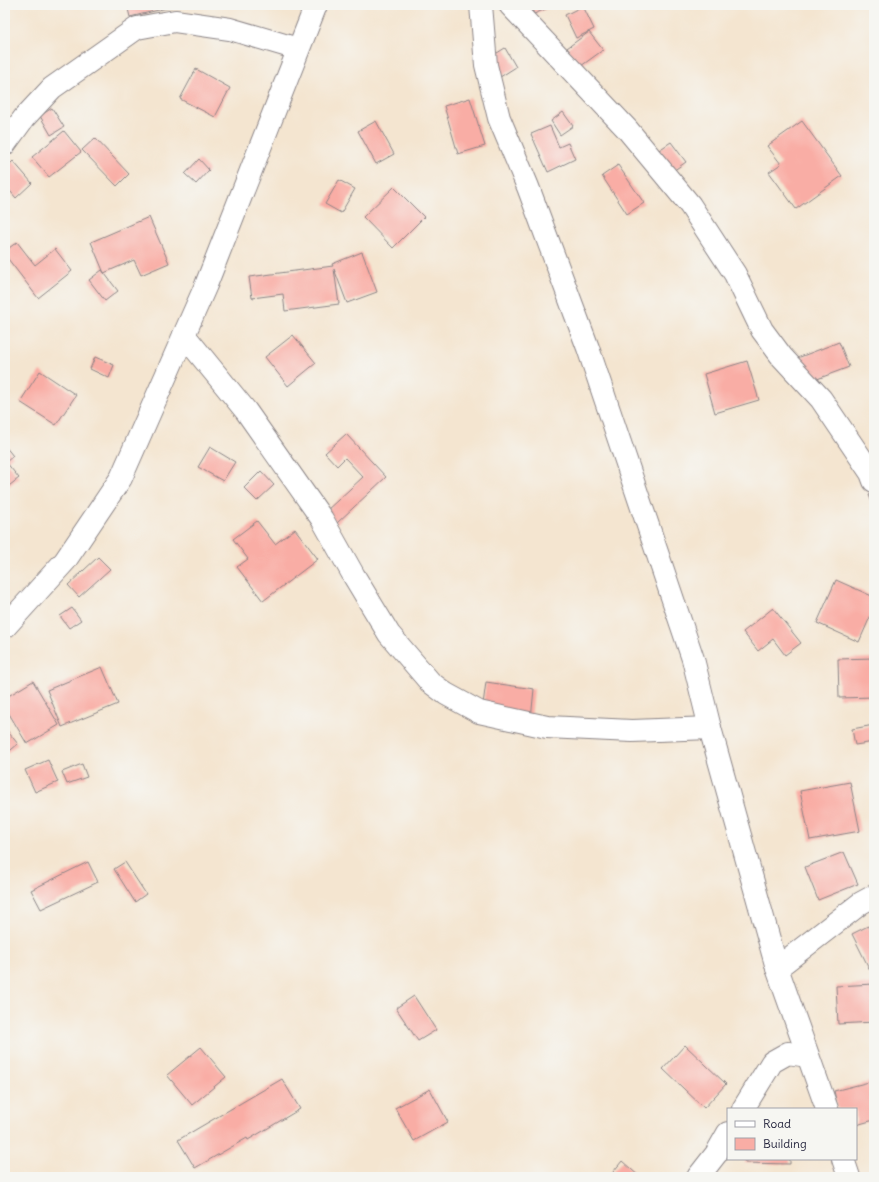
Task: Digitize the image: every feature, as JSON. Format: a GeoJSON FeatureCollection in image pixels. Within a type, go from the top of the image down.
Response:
{"type":"FeatureCollection","features":[{"type":"Feature","properties":{"kind":"street"},"geometry":{"type":"LineString","coordinates":[[5,627],[65,561],[121,478],[206,285],[316,5]]}},
{"type":"Feature","properties":{"kind":"street"},"geometry":{"type":"LineString","coordinates":[[481,5],[486,65],[499,118],[528,187],[588,348],[693,659],[710,728],[777,968],[808,1056],[819,1082],[827,1108]]}},
{"type":"Feature","properties":{"kind":"street"},"geometry":{"type":"LineString","coordinates":[[510,5],[628,129],[690,205],[735,274],[762,330],[782,357],[821,399],[871,473],[874,480]]}},
{"type":"Feature","properties":{"kind":"street"},"geometry":{"type":"LineString","coordinates":[[5,144],[24,118],[52,88],[137,28],[176,21],[230,29],[298,49]]}},
{"type":"Feature","properties":{"kind":"street"},"geometry":{"type":"LineString","coordinates":[[184,335],[246,411],[322,519],[389,634],[430,682],[446,694],[479,712],[547,727],[632,731],[710,728]]}},
{"type":"Feature","properties":{"kind":"street"},"geometry":{"type":"LineString","coordinates":[[777,968],[861,902],[874,896]]}},
{"type":"Feature","properties":{"kind":"street"},"geometry":{"type":"LineString","coordinates":[[744,1108],[772,1062],[788,1053],[808,1056]]}},
{"type":"Feature","properties":{"kind":"street"},"geometry":{"type":"LineString","coordinates":[[698,1177],[716,1154],[727,1135]]}},
{"type":"Feature","properties":{"kind":"street"},"geometry":{"type":"LineString","coordinates":[[843,1160],[849,1177]]}},
{"type":"Feature","properties":{"kind":"building"},"geometry":{"type":"Polygon","coordinates":[[[127,5],[175,5],[175,6],[130,17],[127,5]]]}},
{"type":"Feature","properties":{"kind":"building"},"geometry":{"type":"Polygon","coordinates":[[[530,5],[555,5],[534,14],[530,5]]]}},
{"type":"Feature","properties":{"kind":"building"},"geometry":{"type":"Polygon","coordinates":[[[583,6],[594,29],[576,38],[565,15],[583,6]]]}},
{"type":"Feature","properties":{"kind":"building"},"geometry":{"type":"Polygon","coordinates":[[[589,32],[603,50],[581,66],[567,48],[589,32]]]}},
{"type":"Feature","properties":{"kind":"building"},"geometry":{"type":"Polygon","coordinates":[[[505,48],[516,67],[497,79],[486,60],[505,48]]]}},
{"type":"Feature","properties":{"kind":"building"},"geometry":{"type":"Polygon","coordinates":[[[196,69],[230,88],[215,117],[180,99],[196,69]]]}},
{"type":"Feature","properties":{"kind":"building"},"geometry":{"type":"Polygon","coordinates":[[[470,98],[485,146],[458,154],[444,106],[470,98]]]}},
{"type":"Feature","properties":{"kind":"building"},"geometry":{"type":"Polygon","coordinates":[[[52,108],[64,127],[51,135],[40,116],[52,108]]]}},
{"type":"Feature","properties":{"kind":"building"},"geometry":{"type":"Polygon","coordinates":[[[563,112],[573,126],[560,135],[551,121],[563,112]]]}},
{"type":"Feature","properties":{"kind":"building"},"geometry":{"type":"Polygon","coordinates":[[[376,121],[394,154],[376,164],[358,131],[376,121]]]}},
{"type":"Feature","properties":{"kind":"building"},"geometry":{"type":"Polygon","coordinates":[[[802,121],[842,176],[796,209],[769,172],[781,164],[767,146],[802,121]]]}},
{"type":"Feature","properties":{"kind":"building"},"geometry":{"type":"Polygon","coordinates":[[[550,126],[559,147],[568,143],[575,159],[548,172],[531,134],[550,126]]]}},
{"type":"Feature","properties":{"kind":"building"},"geometry":{"type":"Polygon","coordinates":[[[64,131],[81,152],[49,177],[32,157],[64,131]]]}},
{"type":"Feature","properties":{"kind":"building"},"geometry":{"type":"Polygon","coordinates":[[[95,138],[129,174],[117,186],[82,150],[95,138]]]}},
{"type":"Feature","properties":{"kind":"building"},"geometry":{"type":"Polygon","coordinates":[[[671,142],[686,162],[673,171],[659,150],[671,142]]]}},
{"type":"Feature","properties":{"kind":"building"},"geometry":{"type":"Polygon","coordinates":[[[199,159],[209,170],[196,184],[185,174],[199,159]]]}},
{"type":"Feature","properties":{"kind":"building"},"geometry":{"type":"Polygon","coordinates":[[[13,161],[32,183],[16,198],[5,185],[5,169],[13,161]]]}},
{"type":"Feature","properties":{"kind":"building"},"geometry":{"type":"Polygon","coordinates":[[[618,165],[644,203],[627,214],[602,176],[618,165]]]}},
{"type":"Feature","properties":{"kind":"building"},"geometry":{"type":"Polygon","coordinates":[[[339,180],[355,189],[341,213],[325,204],[339,180]]]}},
{"type":"Feature","properties":{"kind":"building"},"geometry":{"type":"Polygon","coordinates":[[[394,187],[424,217],[393,248],[363,217],[394,187]]]}},
{"type":"Feature","properties":{"kind":"building"},"geometry":{"type":"Polygon","coordinates":[[[149,217],[169,263],[141,275],[134,260],[104,273],[91,242],[149,217]]]}},
{"type":"Feature","properties":{"kind":"building"},"geometry":{"type":"Polygon","coordinates":[[[17,242],[35,265],[55,249],[72,271],[38,298],[5,255],[5,251],[17,242]]]}},
{"type":"Feature","properties":{"kind":"building"},"geometry":{"type":"Polygon","coordinates":[[[362,252],[377,292],[347,303],[334,269],[339,304],[285,311],[283,294],[252,298],[249,277],[333,266],[332,264],[362,252]]]}},
{"type":"Feature","properties":{"kind":"building"},"geometry":{"type":"Polygon","coordinates":[[[102,270],[118,291],[105,301],[89,280],[102,270]]]}},
{"type":"Feature","properties":{"kind":"building"},"geometry":{"type":"Polygon","coordinates":[[[293,335],[316,363],[288,386],[265,357],[293,335]]]}},
{"type":"Feature","properties":{"kind":"building"},"geometry":{"type":"Polygon","coordinates":[[[839,342],[849,367],[796,387],[787,362],[839,342]]]}},
{"type":"Feature","properties":{"kind":"building"},"geometry":{"type":"Polygon","coordinates":[[[95,357],[114,365],[109,378],[90,369],[95,357]]]}},
{"type":"Feature","properties":{"kind":"building"},"geometry":{"type":"Polygon","coordinates":[[[747,361],[759,400],[715,413],[704,374],[747,361]]]}},
{"type":"Feature","properties":{"kind":"building"},"geometry":{"type":"Polygon","coordinates":[[[40,371],[76,395],[56,425],[20,402],[40,371]]]}},
{"type":"Feature","properties":{"kind":"building"},"geometry":{"type":"Polygon","coordinates":[[[346,434],[386,477],[337,523],[326,511],[363,477],[345,458],[337,466],[325,453],[346,434]]]}},
{"type":"Feature","properties":{"kind":"building"},"geometry":{"type":"Polygon","coordinates":[[[5,446],[13,456],[6,462],[19,478],[5,489],[5,446]]]}},
{"type":"Feature","properties":{"kind":"building"},"geometry":{"type":"Polygon","coordinates":[[[210,447],[235,462],[223,481],[198,467],[210,447]]]}},
{"type":"Feature","properties":{"kind":"building"},"geometry":{"type":"Polygon","coordinates":[[[261,471],[274,485],[257,501],[244,488],[261,471]]]}},
{"type":"Feature","properties":{"kind":"building"},"geometry":{"type":"Polygon","coordinates":[[[874,493],[874,507],[869,495],[874,493]]]}},
{"type":"Feature","properties":{"kind":"building"},"geometry":{"type":"Polygon","coordinates":[[[257,521],[275,544],[295,529],[318,559],[263,601],[237,567],[248,559],[233,539],[257,521]]]}},
{"type":"Feature","properties":{"kind":"building"},"geometry":{"type":"Polygon","coordinates":[[[98,557],[110,569],[79,597],[68,585],[98,557]]]}},
{"type":"Feature","properties":{"kind":"building"},"geometry":{"type":"Polygon","coordinates":[[[836,580],[874,597],[874,608],[859,642],[817,623],[836,580]]]}},
{"type":"Feature","properties":{"kind":"building"},"geometry":{"type":"Polygon","coordinates":[[[72,608],[81,620],[69,628],[60,616],[72,608]]]}},
{"type":"Feature","properties":{"kind":"building"},"geometry":{"type":"Polygon","coordinates":[[[773,608],[801,643],[785,655],[773,639],[758,651],[743,632],[773,608]]]}},
{"type":"Feature","properties":{"kind":"building"},"geometry":{"type":"Polygon","coordinates":[[[874,658],[874,697],[839,698],[838,659],[874,658]]]}},
{"type":"Feature","properties":{"kind":"building"},"geometry":{"type":"Polygon","coordinates":[[[102,667],[118,704],[62,727],[47,690],[102,667]]]}},
{"type":"Feature","properties":{"kind":"building"},"geometry":{"type":"Polygon","coordinates":[[[33,681],[59,725],[27,744],[5,707],[5,698],[33,681]]]}},
{"type":"Feature","properties":{"kind":"building"},"geometry":{"type":"Polygon","coordinates":[[[486,682],[534,689],[531,719],[482,712],[486,682]]]}},
{"type":"Feature","properties":{"kind":"building"},"geometry":{"type":"Polygon","coordinates":[[[874,725],[874,742],[855,745],[852,729],[874,725]]]}},
{"type":"Feature","properties":{"kind":"building"},"geometry":{"type":"Polygon","coordinates":[[[5,728],[18,744],[5,755],[5,728]]]}},
{"type":"Feature","properties":{"kind":"building"},"geometry":{"type":"Polygon","coordinates":[[[48,760],[58,782],[35,792],[25,770],[48,760]]]}},
{"type":"Feature","properties":{"kind":"building"},"geometry":{"type":"Polygon","coordinates":[[[82,764],[87,777],[67,784],[62,772],[82,764]]]}},
{"type":"Feature","properties":{"kind":"building"},"geometry":{"type":"Polygon","coordinates":[[[850,782],[860,831],[810,840],[800,791],[850,782]]]}},
{"type":"Feature","properties":{"kind":"building"},"geometry":{"type":"Polygon","coordinates":[[[844,852],[858,884],[818,900],[805,867],[844,852]]]}},
{"type":"Feature","properties":{"kind":"building"},"geometry":{"type":"Polygon","coordinates":[[[88,862],[98,882],[41,909],[31,890],[88,862]]]}},
{"type":"Feature","properties":{"kind":"building"},"geometry":{"type":"Polygon","coordinates":[[[125,862],[146,894],[135,902],[114,869],[125,862]]]}},
{"type":"Feature","properties":{"kind":"building"},"geometry":{"type":"Polygon","coordinates":[[[868,926],[874,939],[874,968],[870,970],[852,934],[868,926]]]}},
{"type":"Feature","properties":{"kind":"building"},"geometry":{"type":"Polygon","coordinates":[[[874,984],[874,1022],[838,1024],[836,986],[874,984]]]}},
{"type":"Feature","properties":{"kind":"building"},"geometry":{"type":"Polygon","coordinates":[[[414,996],[436,1030],[418,1041],[396,1008],[414,996]]]}},
{"type":"Feature","properties":{"kind":"building"},"geometry":{"type":"Polygon","coordinates":[[[685,1045],[726,1084],[704,1108],[663,1069],[685,1045]]]}},
{"type":"Feature","properties":{"kind":"building"},"geometry":{"type":"Polygon","coordinates":[[[201,1047],[226,1077],[192,1105],[167,1075],[201,1047]]]}},
{"type":"Feature","properties":{"kind":"building"},"geometry":{"type":"Polygon","coordinates":[[[282,1079],[300,1109],[248,1140],[247,1138],[195,1168],[178,1140],[282,1079]]]}},
{"type":"Feature","properties":{"kind":"building"},"geometry":{"type":"Polygon","coordinates":[[[869,1082],[874,1103],[874,1120],[857,1125],[857,1108],[838,1108],[834,1091],[869,1082]]]}},
{"type":"Feature","properties":{"kind":"building"},"geometry":{"type":"Polygon","coordinates":[[[430,1089],[448,1122],[414,1141],[395,1108],[430,1089]]]}},
{"type":"Feature","properties":{"kind":"building"},"geometry":{"type":"Polygon","coordinates":[[[745,1160],[790,1160],[790,1164],[745,1163],[745,1160]]]}},
{"type":"Feature","properties":{"kind":"building"},"geometry":{"type":"Polygon","coordinates":[[[622,1161],[640,1177],[609,1177],[622,1161]]]}}]}
